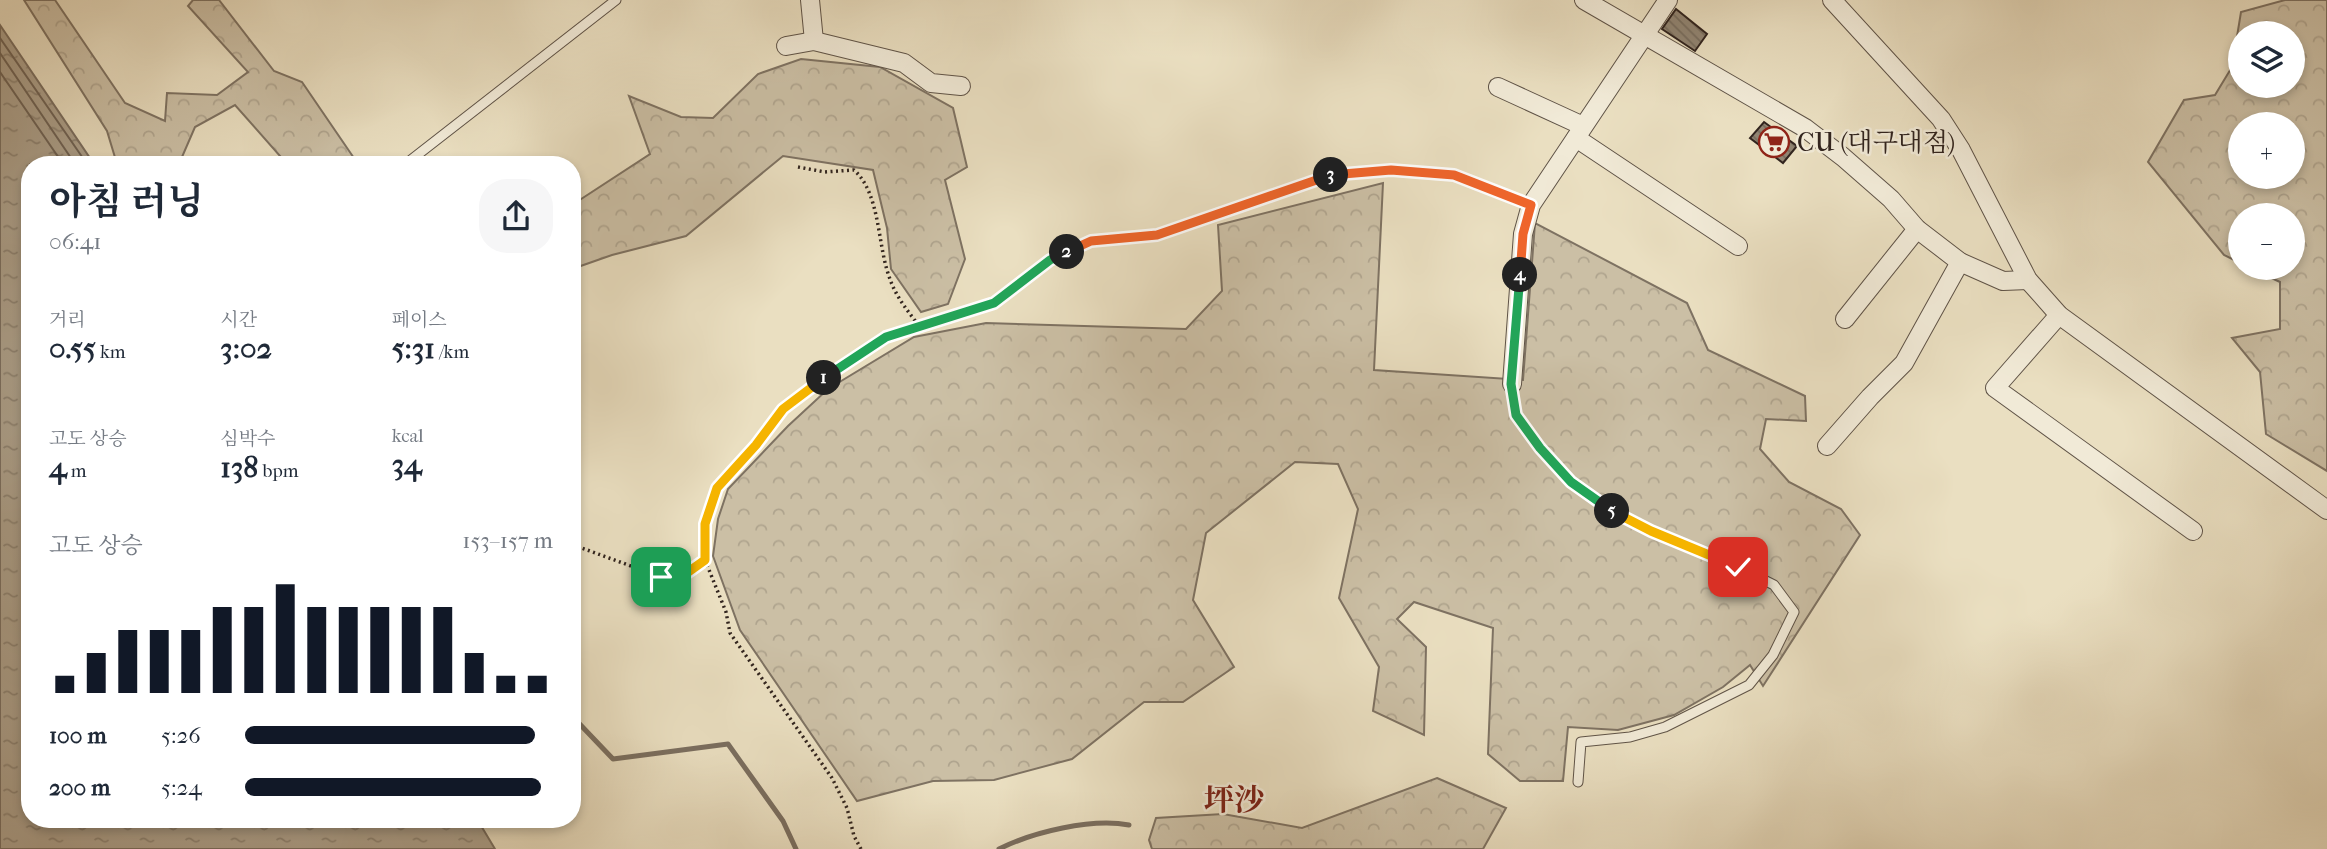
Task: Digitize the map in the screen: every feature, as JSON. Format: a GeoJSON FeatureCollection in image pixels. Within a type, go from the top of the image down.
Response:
{"type":"FeatureCollection","features":[{"type":"Feature","properties":{"kind":"street"},"geometry":{"type":"LineString","coordinates":[[810,0],[814,41]]}},
{"type":"Feature","properties":{"kind":"street"},"geometry":{"type":"LineString","coordinates":[[1584,0],[1805,128],[1881,191],[1917,229],[1960,262],[2003,281],[2028,280]]}},
{"type":"Feature","properties":{"kind":"street"},"geometry":{"type":"LineString","coordinates":[[1511,384],[1523,234],[1531,205],[1668,0]]}},
{"type":"Feature","properties":{"kind":"street"},"geometry":{"type":"LineString","coordinates":[[1832,0],[1941,119],[1961,150],[2028,280],[2059,315],[2327,510]]}},
{"type":"Feature","properties":{"kind":"street"},"geometry":{"type":"LineString","coordinates":[[786,46],[814,41],[904,63],[931,83],[961,86]]}},
{"type":"Feature","properties":{"kind":"street"},"geometry":{"type":"LineString","coordinates":[[1497,87],[1580,132],[1738,246]]}},
{"type":"Feature","properties":{"kind":"street"},"geometry":{"type":"LineString","coordinates":[[1845,319],[1917,229]]}},
{"type":"Feature","properties":{"kind":"street"},"geometry":{"type":"LineString","coordinates":[[1827,446],[1904,363],[1960,262]]}},
{"type":"Feature","properties":{"kind":"street"},"geometry":{"type":"LineString","coordinates":[[2059,315],[1995,388],[2193,531]]}},
{"type":"Feature","properties":{"kind":"lane"},"geometry":{"type":"LineString","coordinates":[[416,156],[616,0]]}},
{"type":"Feature","properties":{"kind":"lane"},"geometry":{"type":"LineString","coordinates":[[1511,384],[1516,415],[1540,448],[1571,482],[1608,509],[1774,585],[1794,612],[1773,655],[1749,685],[1665,727],[1630,737],[1581,742],[1578,782]]}},
{"type":"Feature","properties":{"kind":"path"},"geometry":{"type":"LineString","coordinates":[[798,167],[825,172],[854,170],[865,180],[878,222],[890,279],[902,304],[920,326]]}},
{"type":"Feature","properties":{"kind":"path"},"geometry":{"type":"LineString","coordinates":[[861,849],[854,836],[847,808],[832,778],[730,633],[726,612],[705,560],[705,524],[717,488],[756,445],[783,409],[886,337],[994,303],[1050,260],[1091,241],[1157,235],[1325,175],[1391,170],[1454,175],[1531,205]]}},
{"type":"Feature","properties":{"kind":"path"},"geometry":{"type":"LineString","coordinates":[[581,548],[661,577],[684,575],[705,560]]}},
{"type":"Feature","properties":{"kind":"green space"},"geometry":{"type":"Polygon","coordinates":[[[24,0],[55,0],[125,103],[165,121],[167,93],[217,95],[248,72],[188,6],[193,0],[219,0],[274,71],[302,82],[353,156],[280,156],[235,105],[195,127],[182,156],[115,156],[107,131],[24,0]]]}},
{"type":"Feature","properties":{"kind":"green space"},"geometry":{"type":"Polygon","coordinates":[[[2285,0],[2327,0],[2327,471],[2266,434],[2260,372],[2232,338],[2280,329],[2280,282],[2276,280],[2305,280],[2305,203],[2228,203],[2228,257],[2148,162],[2184,100],[2215,95],[2228,74],[2228,98],[2305,98],[2305,21],[2240,21],[2241,12],[2285,0]]]}},
{"type":"Feature","properties":{"kind":"green space"},"geometry":{"type":"Polygon","coordinates":[[[801,59],[880,67],[953,108],[967,167],[945,180],[965,259],[948,304],[921,312],[891,269],[887,228],[873,170],[783,156],[686,236],[581,266],[581,199],[650,154],[629,96],[681,117],[713,118],[758,74],[801,59]]]}},
{"type":"Feature","properties":{"kind":"green space"},"geometry":{"type":"Polygon","coordinates":[[[1383,183],[1374,370],[1523,380],[1535,223],[1687,303],[1708,350],[1805,396],[1806,421],[1766,419],[1760,449],[1789,482],[1841,509],[1860,535],[1763,686],[1750,665],[1723,687],[1674,715],[1618,730],[1568,727],[1563,781],[1520,781],[1488,754],[1493,628],[1414,602],[1397,619],[1426,647],[1424,735],[1373,711],[1379,667],[1339,598],[1358,509],[1338,464],[1295,462],[1206,533],[1193,600],[1234,667],[1183,702],[1144,702],[1072,759],[994,780],[933,781],[857,801],[740,630],[713,556],[718,519],[728,489],[788,426],[828,389],[914,337],[986,323],[1186,329],[1222,291],[1218,225],[1383,183]]]}},
{"type":"Feature","properties":{"kind":"green space"},"geometry":{"type":"Polygon","coordinates":[[[1437,778],[1506,808],[1483,849],[1152,849],[1149,840],[1156,818],[1223,814],[1302,828],[1437,778]]]}},
{"type":"Feature","properties":{"kind":"water"},"geometry":{"type":"Polygon","coordinates":[[[0,25],[89,156],[21,156],[21,828],[482,828],[495,849],[0,849],[0,25]]]}},
{"type":"Feature","properties":{"kind":"building"},"geometry":{"type":"Polygon","coordinates":[[[1676,9],[1707,34],[1695,51],[1662,29],[1676,9]]]}},
{"type":"Feature","properties":{"kind":"building","name":"CU (대구대점)"},"geometry":{"type":"Polygon","coordinates":[[[1764,122],[1797,146],[1783,163],[1750,138],[1764,122]]]}},
{"type":"Feature","properties":{"kind":"waterway"},"geometry":{"type":"LineString","coordinates":[[581,725],[613,759],[728,744],[783,821],[796,849]]}},
{"type":"Feature","properties":{"kind":"waterway"},"geometry":{"type":"LineString","coordinates":[[999,849],[1028,837],[1062,828],[1097,823],[1129,825]]}},
{"type":"Feature","properties":{"kind":"place","name":"CU (대구대점)"},"geometry":{"type":"Point","coordinates":[1774,142]}},
{"type":"Feature","properties":{"kind":"district","name":"坪沙"},"geometry":{"type":"Point","coordinates":[1234,800]}},
{"type":"Feature","properties":{"kind":"route"},"geometry":{"type":"LineString","coordinates":[[661,577],[684,575],[705,560],[705,524],[717,488],[756,445],[783,409],[886,337],[994,303],[1050,260],[1091,241],[1157,235],[1325,175],[1391,170],[1454,175],[1531,205],[1523,234],[1511,384],[1516,415],[1540,448],[1571,482],[1608,509],[1651,531],[1738,567]]}}]}
